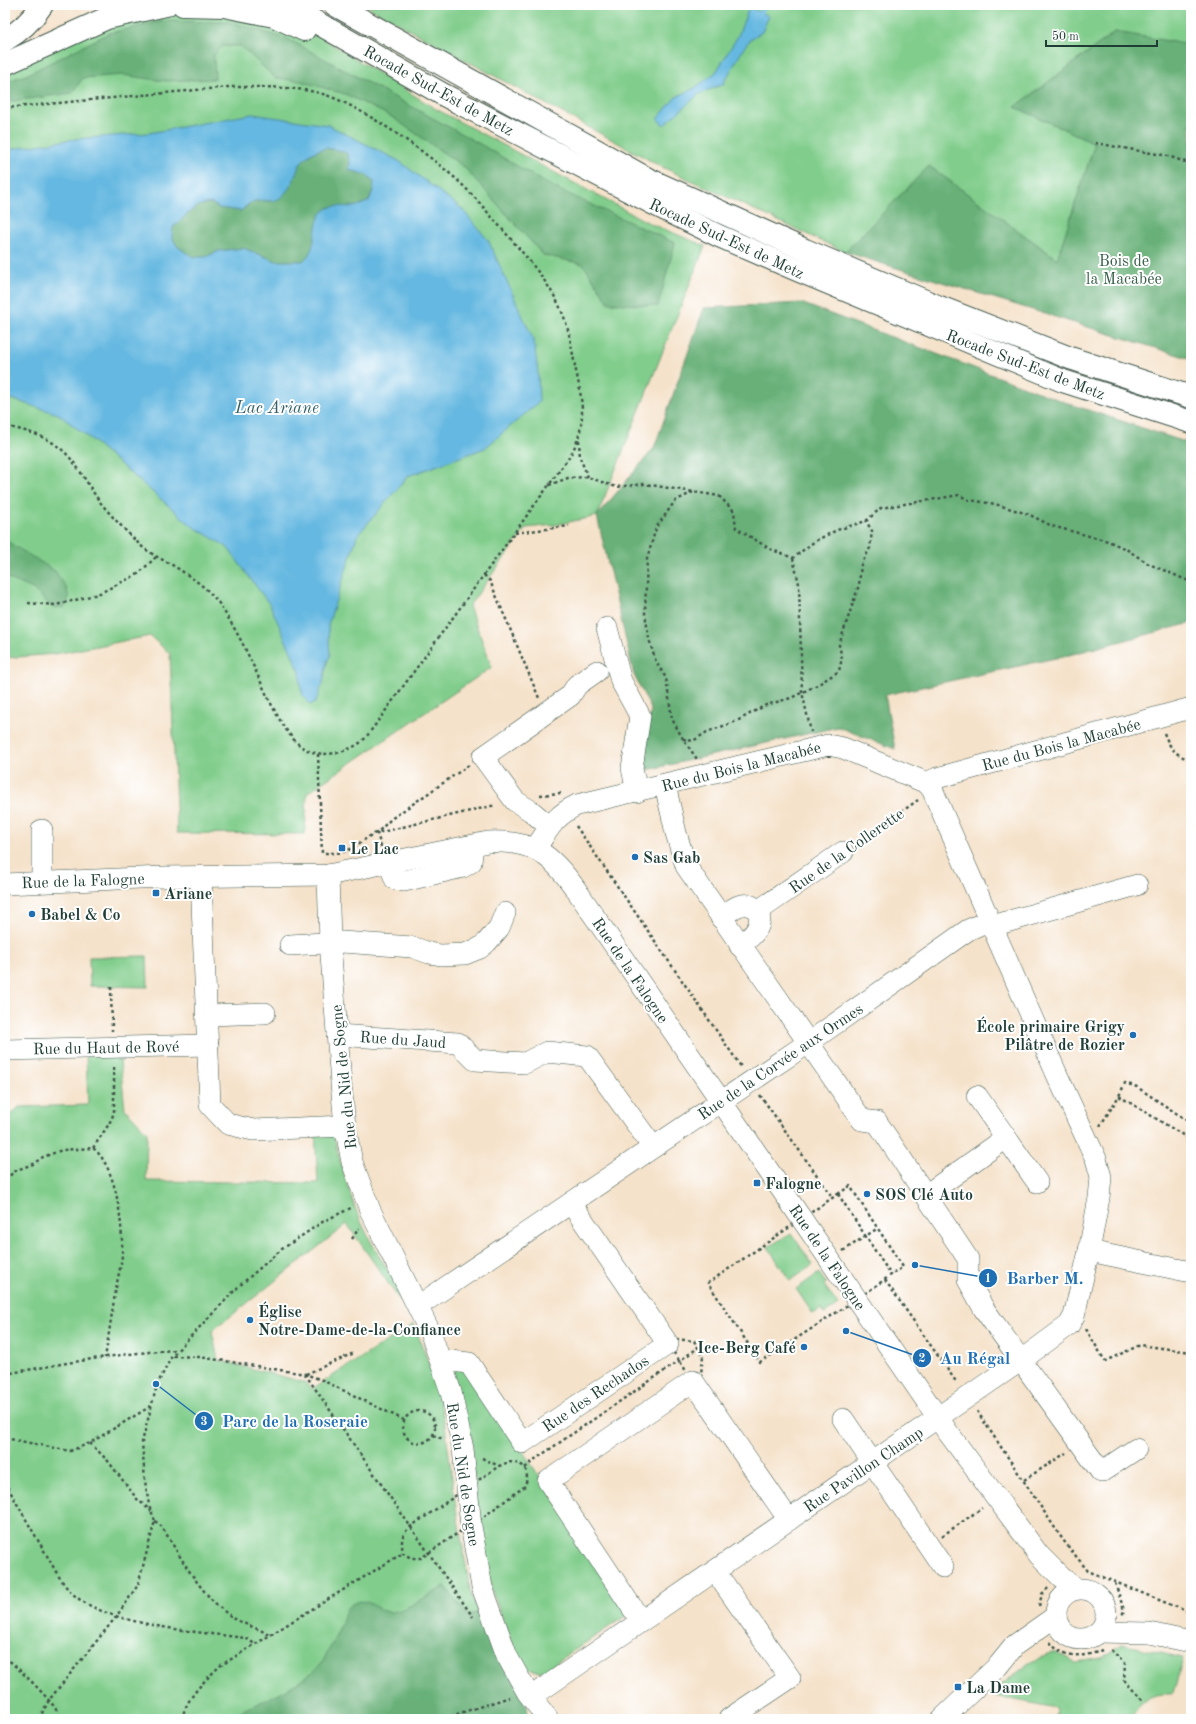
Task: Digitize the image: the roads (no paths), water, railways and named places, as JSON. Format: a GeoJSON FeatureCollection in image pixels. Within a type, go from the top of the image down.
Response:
{"type":"FeatureCollection","features":[{"type":"Feature","properties":{"kind":"highway"},"geometry":{"type":"LineString","coordinates":[[5,40],[23,28],[35,17],[42,5]]}},
{"type":"Feature","properties":{"kind":"highway"},"geometry":{"type":"LineString","coordinates":[[5,64],[107,18],[166,5]]}},
{"type":"Feature","properties":{"kind":"highway"},"geometry":{"type":"LineString","coordinates":[[183,5],[224,6],[274,16],[444,95]]}},
{"type":"Feature","properties":{"kind":"highway","name":"Rocade Sud-Est de Metz"},"geometry":{"type":"LineString","coordinates":[[286,5],[444,95],[662,208],[797,270],[1063,381],[1191,422]]}},
{"type":"Feature","properties":{"kind":"highway","name":"Rocade Sud-Est de Metz"},"geometry":{"type":"LineString","coordinates":[[335,5],[655,182],[806,250],[937,306],[1070,358],[1191,397]]}},
{"type":"Feature","properties":{"kind":"street"},"geometry":{"type":"LineString","coordinates":[[607,628],[620,681],[640,716],[632,768],[637,792]]}},
{"type":"Feature","properties":{"kind":"street"},"geometry":{"type":"LineString","coordinates":[[550,827],[531,811],[515,801],[483,757],[570,696],[577,685],[597,671]]}},
{"type":"Feature","properties":{"kind":"street","name":"Rue du Bois la Macabée"},"geometry":{"type":"LineString","coordinates":[[535,849],[566,802],[577,805],[637,792],[828,745],[843,748],[927,783],[937,778],[1191,708]]}},
{"type":"Feature","properties":{"kind":"street"},"geometry":{"type":"LineString","coordinates":[[927,783],[932,788],[1096,1159],[1101,1177],[1099,1198],[1089,1251],[1191,1272]]}},
{"type":"Feature","properties":{"kind":"street"},"geometry":{"type":"LineString","coordinates":[[665,785],[676,833],[686,866],[862,1120],[877,1122],[968,1259],[968,1280],[984,1309],[1020,1361],[1101,1472],[1136,1449]]}},
{"type":"Feature","properties":{"kind":"street"},"geometry":{"type":"LineString","coordinates":[[42,830],[42,882]]}},
{"type":"Feature","properties":{"kind":"street","name":"Rue de la Falogne"},"geometry":{"type":"LineString","coordinates":[[5,884],[201,877],[328,875],[385,855],[473,846],[488,842],[505,842],[535,849],[544,854],[564,873],[937,1417],[997,1497],[1024,1536],[1048,1565],[1076,1588]]}},
{"type":"Feature","properties":{"kind":"street","name":"Rue de la Collerette"},"geometry":{"type":"LineString","coordinates":[[758,911],[843,852]]}},
{"type":"Feature","properties":{"kind":"street","name":"Rue du Nid de Sogne"},"geometry":{"type":"LineString","coordinates":[[328,875],[330,943],[337,1035],[345,1126],[352,1162],[365,1201],[418,1306],[441,1360],[451,1392],[463,1449],[471,1526],[482,1587],[507,1656],[529,1694],[548,1719]]}},
{"type":"Feature","properties":{"kind":"street"},"geometry":{"type":"LineString","coordinates":[[201,877],[210,1105],[228,1124],[253,1130],[345,1126]]}},
{"type":"Feature","properties":{"kind":"street","name":"Rue de la Corvée aux Ormes"},"geometry":{"type":"LineString","coordinates":[[418,1306],[652,1147],[751,1082],[968,930],[1138,884]]}},
{"type":"Feature","properties":{"kind":"street"},"geometry":{"type":"LineString","coordinates":[[721,918],[734,907],[743,904],[750,905],[758,911],[760,921],[758,928],[753,935],[740,946]]}},
{"type":"Feature","properties":{"kind":"street"},"geometry":{"type":"LineString","coordinates":[[290,945],[342,942],[412,947],[429,954],[454,956],[465,954],[480,948],[499,928],[505,913]]}},
{"type":"Feature","properties":{"kind":"street"},"geometry":{"type":"LineString","coordinates":[[207,1015],[265,1013]]}},
{"type":"Feature","properties":{"kind":"street","name":"Rue du Jaud"},"geometry":{"type":"LineString","coordinates":[[337,1035],[458,1043],[475,1060],[525,1063],[547,1052],[587,1056],[652,1147]]}},
{"type":"Feature","properties":{"kind":"street","name":"Rue du Haut de Rové"},"geometry":{"type":"LineString","coordinates":[[5,1050],[208,1045]]}},
{"type":"Feature","properties":{"kind":"street"},"geometry":{"type":"LineString","coordinates":[[978,1096],[1037,1182]]}},
{"type":"Feature","properties":{"kind":"street"},"geometry":{"type":"LineString","coordinates":[[926,1195],[1006,1138]]}},
{"type":"Feature","properties":{"kind":"street","name":"Rue des Rechados"},"geometry":{"type":"LineString","coordinates":[[441,1360],[469,1363],[522,1442],[674,1353],[571,1203]]}},
{"type":"Feature","properties":{"kind":"street","name":"Rue Pavillon Champ"},"geometry":{"type":"LineString","coordinates":[[529,1694],[642,1621],[1020,1361],[1069,1325],[1076,1312],[1089,1251]]}},
{"type":"Feature","properties":{"kind":"street","name":"Rue Pavillon Champ"},"geometry":{"type":"LineString","coordinates":[[642,1621],[548,1481],[693,1380],[789,1520]]}},
{"type":"Feature","properties":{"kind":"street"},"geometry":{"type":"LineString","coordinates":[[842,1419],[943,1567]]}},
{"type":"Feature","properties":{"kind":"street","name":"Rue de la Falogne"},"geometry":{"type":"LineString","coordinates":[[1024,1536],[1039,1567],[1057,1622]]}},
{"type":"Feature","properties":{"kind":"street"},"geometry":{"type":"LineString","coordinates":[[715,1571],[790,1678],[729,1719]]}},
{"type":"Feature","properties":{"kind":"street"},"geometry":{"type":"LineString","coordinates":[[942,1719],[998,1666],[1015,1645],[1057,1622],[1063,1596],[1076,1588],[1084,1588],[1098,1594],[1113,1614],[1149,1633]]}},
{"type":"Feature","properties":{"kind":"street"},"geometry":{"type":"LineString","coordinates":[[1057,1622],[1078,1639],[1092,1636],[1098,1632],[1105,1621],[1113,1614]]}},
{"type":"Feature","properties":{"kind":"street"},"geometry":{"type":"LineString","coordinates":[[1098,1632],[1149,1633],[1191,1642]]}},
{"type":"Feature","properties":{"kind":"water"},"geometry":{"type":"Polygon","coordinates":[[[749,7],[769,16],[762,32],[752,38],[745,46],[723,84],[699,94],[664,125],[657,119],[676,97],[695,88],[716,72],[738,36],[749,7]]]}},
{"type":"Feature","properties":{"kind":"water","name":"Lac Ariane"},"geometry":{"type":"Polygon","coordinates":[[[252,114],[328,125],[399,161],[461,208],[488,240],[534,341],[538,373],[539,402],[485,448],[408,476],[357,536],[328,625],[330,656],[327,662],[323,683],[316,701],[310,705],[303,696],[300,685],[300,672],[270,605],[227,547],[192,526],[92,440],[58,414],[5,397],[5,150],[75,139],[149,133],[252,114]],[[325,148],[306,157],[301,163],[292,184],[277,200],[256,201],[250,203],[241,211],[219,208],[211,203],[194,208],[173,227],[172,237],[177,246],[194,257],[205,257],[219,251],[243,248],[276,261],[303,261],[312,249],[320,215],[328,208],[336,206],[353,207],[363,204],[369,201],[373,190],[374,181],[367,175],[349,170],[350,162],[347,153],[325,148]]]}},
{"type":"Feature","properties":{"kind":"waterway"},"geometry":{"type":"LineString","coordinates":[[759,18],[764,5]]}},
{"type":"Feature","properties":{"kind":"place","name":"Le Lac"},"geometry":{"type":"Point","coordinates":[342,848]}},
{"type":"Feature","properties":{"kind":"place","name":"Sas Gab"},"geometry":{"type":"Point","coordinates":[635,857]}},
{"type":"Feature","properties":{"kind":"place","name":"Ariane"},"geometry":{"type":"Point","coordinates":[156,893]}},
{"type":"Feature","properties":{"kind":"place","name":"Babel & Co"},"geometry":{"type":"Point","coordinates":[32,914]}},
{"type":"Feature","properties":{"kind":"place","name":"École primaire Grigy Pilâtre de Rozier"},"geometry":{"type":"Point","coordinates":[1133,1035]}},
{"type":"Feature","properties":{"kind":"place","name":"Falogne"},"geometry":{"type":"Point","coordinates":[757,1183]}},
{"type":"Feature","properties":{"kind":"place","name":"SOS Clé Auto"},"geometry":{"type":"Point","coordinates":[867,1194]}},
{"type":"Feature","properties":{"kind":"place","name":"Barber M."},"geometry":{"type":"Point","coordinates":[915,1265]}},
{"type":"Feature","properties":{"kind":"place","name":"Église Notre-Dame-de-la-Confiance"},"geometry":{"type":"Point","coordinates":[250,1320]}},
{"type":"Feature","properties":{"kind":"place","name":"Au Régal"},"geometry":{"type":"Point","coordinates":[846,1331]}},
{"type":"Feature","properties":{"kind":"place","name":"Ice-Berg Café"},"geometry":{"type":"Point","coordinates":[804,1347]}},
{"type":"Feature","properties":{"kind":"place","name":"Parc de la Roseraie"},"geometry":{"type":"Point","coordinates":[156,1384]}},
{"type":"Feature","properties":{"kind":"place","name":"La Dame"},"geometry":{"type":"Point","coordinates":[958,1687]}},
{"type":"Feature","properties":{"kind":"park label","name":"Bois de la Macabée"},"geometry":{"type":"Point","coordinates":[1124,269]}}]}
